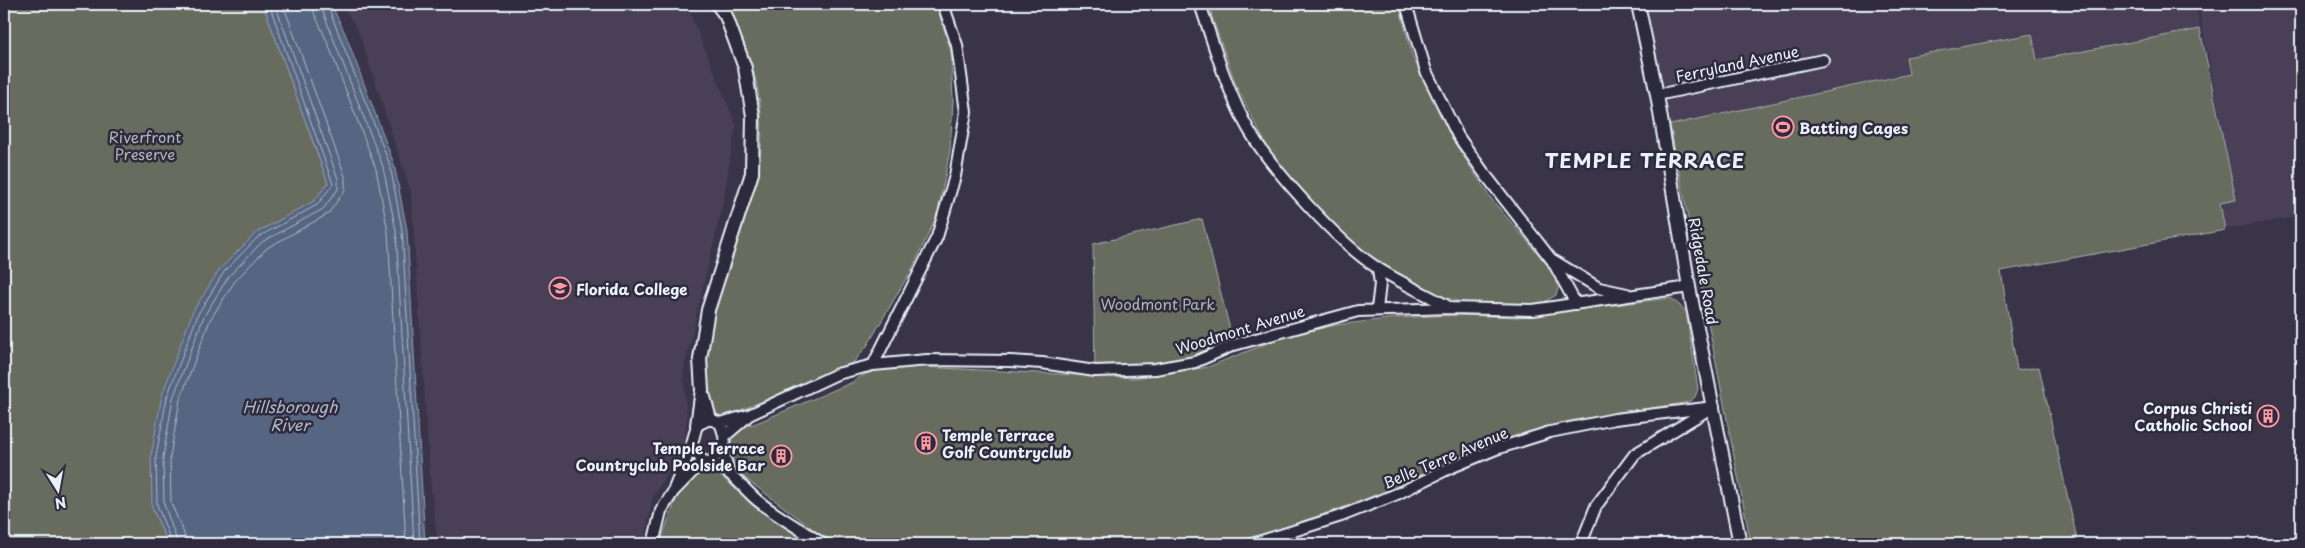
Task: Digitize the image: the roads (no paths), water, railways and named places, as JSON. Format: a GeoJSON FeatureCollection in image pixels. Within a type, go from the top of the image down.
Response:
{"type":"FeatureCollection","features":[{"type":"Feature","properties":{"kind":"street"},"geometry":{"type":"LineString","coordinates":[[653,544],[661,510],[673,492],[691,447],[697,425],[702,390],[700,359],[708,310],[752,173],[753,116],[745,68],[726,16],[717,4]]}},
{"type":"Feature","properties":{"kind":"street"},"geometry":{"type":"LineString","coordinates":[[873,365],[937,237],[955,176],[966,112],[957,45],[944,4]]}},
{"type":"Feature","properties":{"kind":"street"},"geometry":{"type":"LineString","coordinates":[[1200,4],[1219,62],[1244,122],[1274,165],[1331,230],[1378,269],[1451,308]]}},
{"type":"Feature","properties":{"kind":"street"},"geometry":{"type":"LineString","coordinates":[[1406,4],[1426,71],[1458,136],[1484,173],[1551,259],[1576,304]]}},
{"type":"Feature","properties":{"kind":"street","name":"Ridgedale Road"},"geometry":{"type":"LineString","coordinates":[[1638,4],[1657,94],[1689,287],[1740,544]]}},
{"type":"Feature","properties":{"kind":"street","name":"Ferryland Avenue"},"geometry":{"type":"LineString","coordinates":[[1657,94],[1824,60]]}},
{"type":"Feature","properties":{"kind":"street"},"geometry":{"type":"LineString","coordinates":[[1551,259],[1599,288],[1632,295]]}},
{"type":"Feature","properties":{"kind":"street"},"geometry":{"type":"LineString","coordinates":[[1377,309],[1380,284],[1378,269]]}},
{"type":"Feature","properties":{"kind":"street","name":"Woodmont Avenue"},"geometry":{"type":"LineString","coordinates":[[715,421],[749,415],[838,374],[873,365],[927,360],[1010,361],[1042,363],[1095,371],[1155,369],[1195,362],[1234,345],[1295,327],[1377,309],[1533,310],[1689,287]]}},
{"type":"Feature","properties":{"kind":"street"},"geometry":{"type":"LineString","coordinates":[[702,390],[715,421],[725,436],[724,450],[729,473]]}},
{"type":"Feature","properties":{"kind":"street"},"geometry":{"type":"LineString","coordinates":[[1581,544],[1596,506],[1635,454],[1714,407]]}},
{"type":"Feature","properties":{"kind":"street","name":"Belle Terre Avenue"},"geometry":{"type":"LineString","coordinates":[[1255,544],[1341,516],[1397,494],[1450,468],[1496,449],[1550,432],[1615,419],[1714,407]]}},
{"type":"Feature","properties":{"kind":"street","name":"Woodmont Avenue"},"geometry":{"type":"LineString","coordinates":[[725,436],[749,415]]}},
{"type":"Feature","properties":{"kind":"street"},"geometry":{"type":"LineString","coordinates":[[697,425],[715,421]]}},
{"type":"Feature","properties":{"kind":"street"},"geometry":{"type":"LineString","coordinates":[[691,447],[706,462],[729,473],[759,501],[823,544]]}},
{"type":"Feature","properties":{"kind":"street"},"geometry":{"type":"LineString","coordinates":[[673,492],[706,462],[724,450]]}},
{"type":"Feature","properties":{"kind":"water","name":"Hillsborough River"},"geometry":{"type":"Polygon","coordinates":[[[263,4],[331,4],[345,33],[394,164],[407,230],[425,544],[168,544],[152,507],[151,456],[162,395],[193,311],[220,269],[256,233],[314,201],[328,183],[263,4]]]}},
{"type":"Feature","properties":{"kind":"place","name":"Batting Cages"},"geometry":{"type":"Point","coordinates":[1783,127]}},
{"type":"Feature","properties":{"kind":"place","name":"Florida College"},"geometry":{"type":"Point","coordinates":[560,288]}},
{"type":"Feature","properties":{"kind":"place","name":"Corpus Christi Catholic School"},"geometry":{"type":"Point","coordinates":[2268,416]}},
{"type":"Feature","properties":{"kind":"place","name":"Temple Terrace Golf Countryclub"},"geometry":{"type":"Point","coordinates":[926,443]}},
{"type":"Feature","properties":{"kind":"place","name":"Temple Terrace Countryclub Poolside Bar"},"geometry":{"type":"Point","coordinates":[781,456]}},
{"type":"Feature","properties":{"kind":"district","name":"TEMPLE TERRACE"},"geometry":{"type":"Point","coordinates":[1645,160]}},
{"type":"Feature","properties":{"kind":"park label","name":"Riverfront Preserve"},"geometry":{"type":"Point","coordinates":[145,144]}},
{"type":"Feature","properties":{"kind":"park label","name":"Woodmont Park"},"geometry":{"type":"Point","coordinates":[1158,303]}}]}
